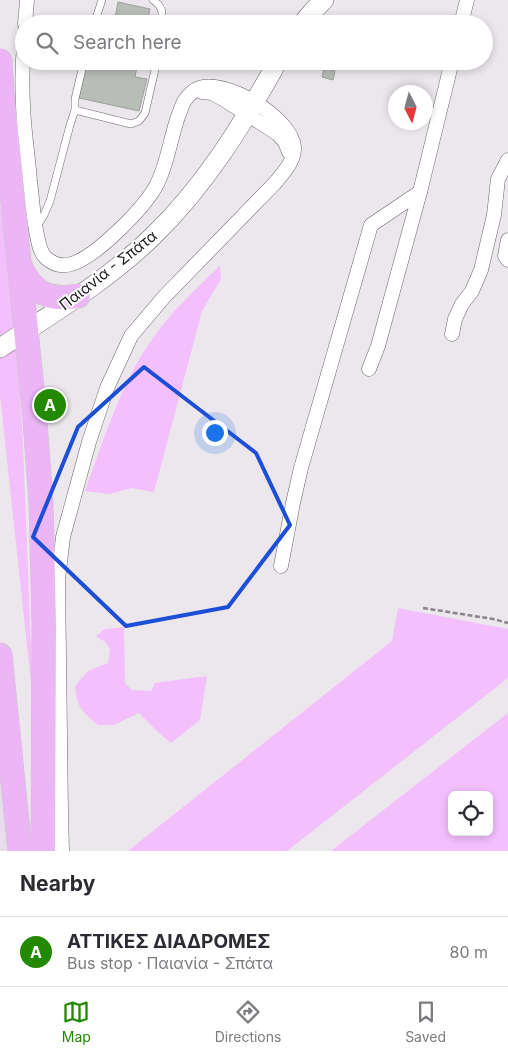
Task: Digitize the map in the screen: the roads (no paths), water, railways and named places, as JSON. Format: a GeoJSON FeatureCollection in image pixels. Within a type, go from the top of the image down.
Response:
{"type":"FeatureCollection","features":[{"type":"Feature","properties":{"kind":"highway"},"geometry":{"type":"LineString","coordinates":[[0,61],[19,263],[14,339],[37,439],[41,503],[44,623],[43,851]]}},
{"type":"Feature","properties":{"kind":"highway"},"geometry":{"type":"LineString","coordinates":[[19,263],[24,275],[32,285],[42,292],[54,297],[78,296]]}},
{"type":"Feature","properties":{"kind":"highway"},"geometry":{"type":"LineString","coordinates":[[0,655],[20,851]]}},
{"type":"Feature","properties":{"kind":"main road"},"geometry":{"type":"LineString","coordinates":[[310,15],[324,0]]}},
{"type":"Feature","properties":{"kind":"main road","name":"Παιανία - Σπάτα"},"geometry":{"type":"LineString","coordinates":[[14,339],[78,296],[134,254],[166,223],[197,188],[251,109],[273,70]]}},
{"type":"Feature","properties":{"kind":"street"},"geometry":{"type":"LineString","coordinates":[[26,15],[27,0]]}},
{"type":"Feature","properties":{"kind":"street"},"geometry":{"type":"LineString","coordinates":[[463,15],[467,0]]}},
{"type":"Feature","properties":{"kind":"street"},"geometry":{"type":"LineString","coordinates":[[22,70],[23,108],[36,228],[41,250],[44,256],[53,263],[63,266],[89,256],[117,232],[147,200],[157,185],[184,101],[191,94],[200,92],[212,93],[251,109],[285,142],[290,162],[275,183],[164,296],[131,336],[107,388],[88,442],[63,537],[58,579],[62,851]]}},
{"type":"Feature","properties":{"kind":"street"},"geometry":{"type":"LineString","coordinates":[[369,369],[378,346],[420,192],[450,70]]}},
{"type":"Feature","properties":{"kind":"street"},"geometry":{"type":"LineString","coordinates":[[452,334],[455,319],[462,304],[472,291],[481,270],[494,215],[498,179],[508,160]]}},
{"type":"Feature","properties":{"kind":"street"},"geometry":{"type":"LineString","coordinates":[[281,566],[301,468],[371,225],[420,192]]}},
{"type":"Feature","properties":{"kind":"street"},"geometry":{"type":"LineString","coordinates":[[508,240],[505,256],[508,260]]}},
{"type":"Feature","properties":{"kind":"lane"},"geometry":{"type":"LineString","coordinates":[[97,15],[102,0]]}},
{"type":"Feature","properties":{"kind":"lane"},"geometry":{"type":"LineString","coordinates":[[153,0],[159,4],[162,15]]}},
{"type":"Feature","properties":{"kind":"lane"},"geometry":{"type":"LineString","coordinates":[[36,228],[50,201],[75,110],[75,98],[82,70]]}},
{"type":"Feature","properties":{"kind":"lane"},"geometry":{"type":"LineString","coordinates":[[75,110],[131,124],[139,121],[145,113],[155,70]]}},
{"type":"Feature","properties":{"kind":"place","name":"ΑΤΤΙΚΕΣ ΔΙΑΔΡΟΜΕΣ"},"geometry":{"type":"Point","coordinates":[50,405]}}]}
